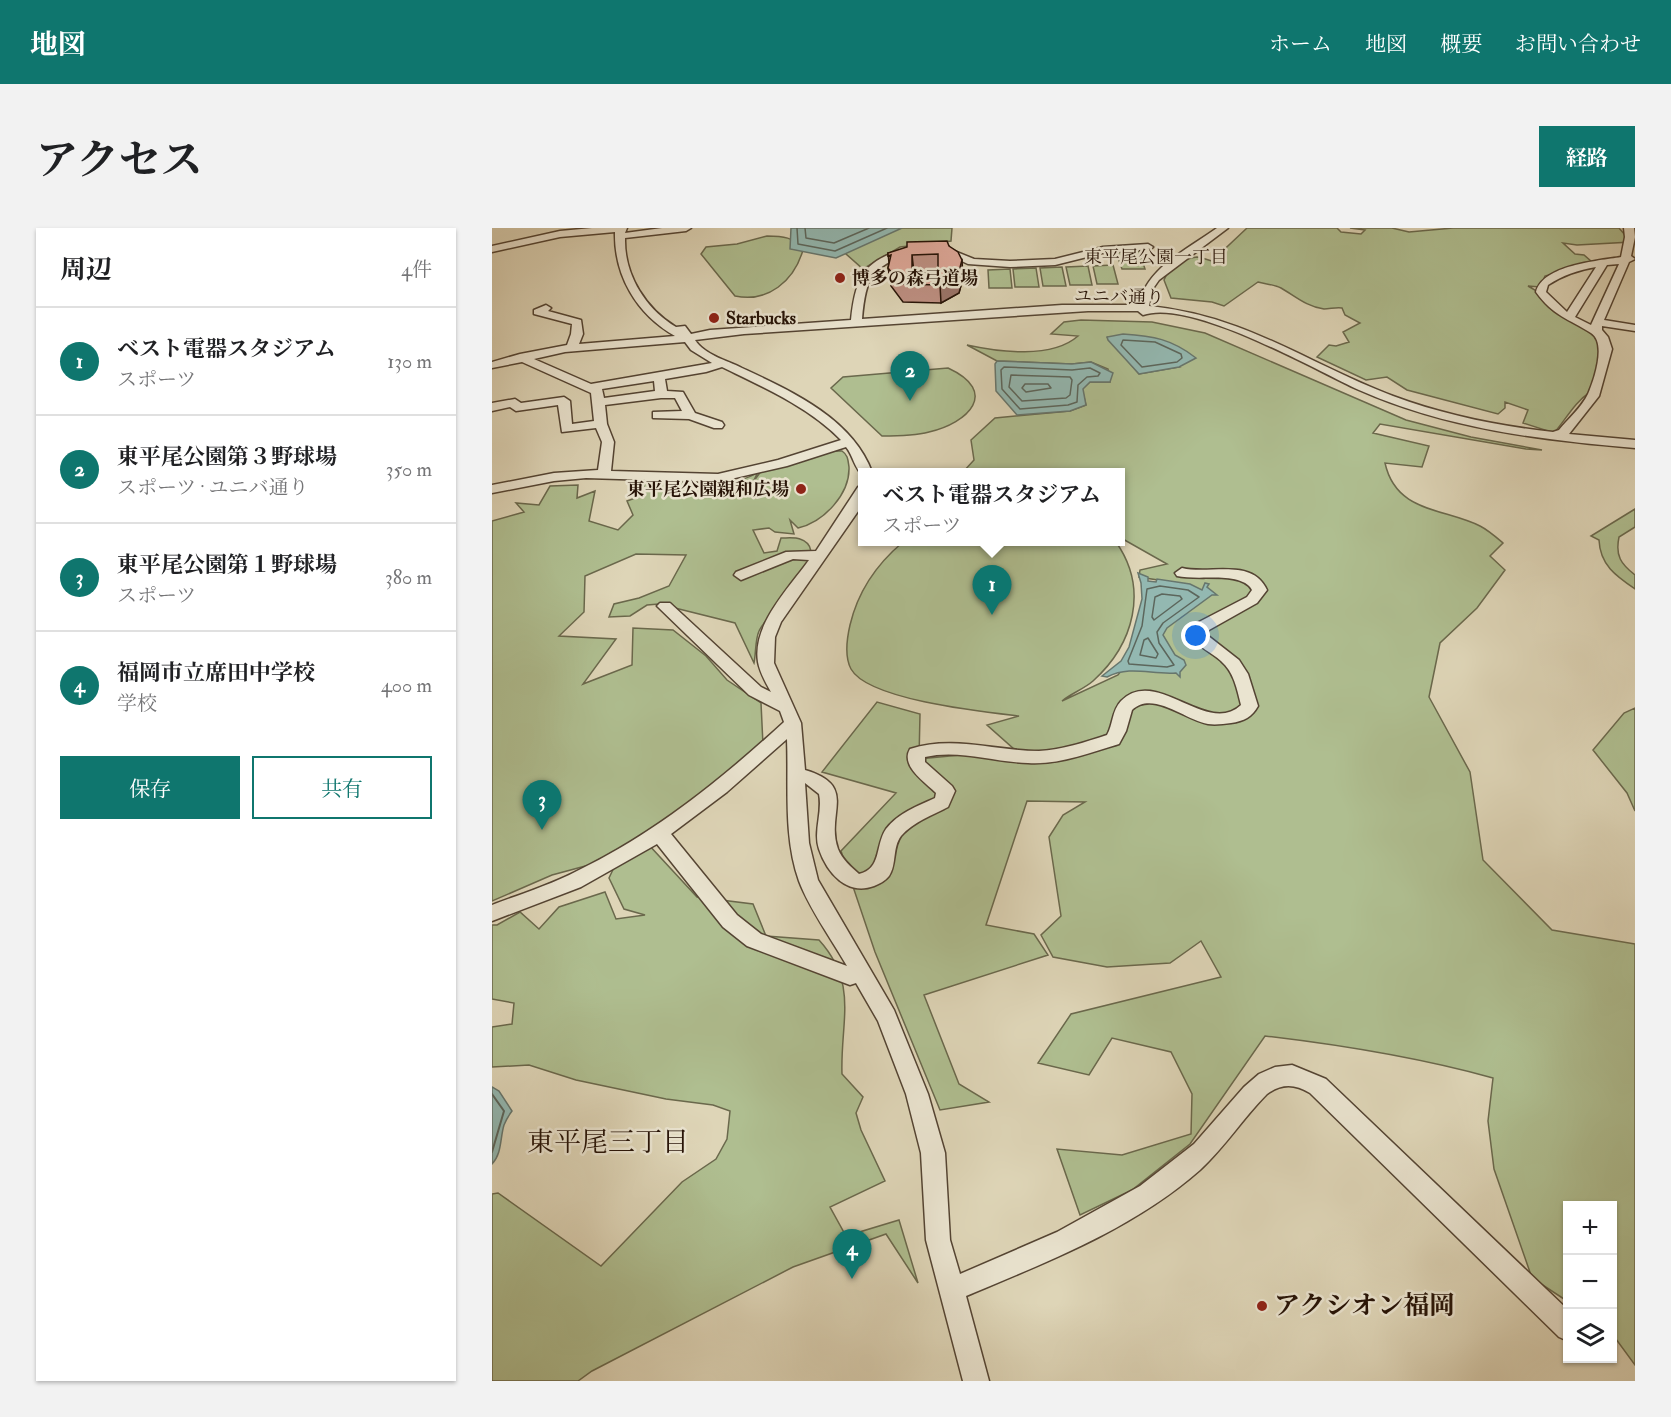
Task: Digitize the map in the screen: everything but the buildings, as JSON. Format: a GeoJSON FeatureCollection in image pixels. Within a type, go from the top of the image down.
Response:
{"type":"FeatureCollection","features":[{"type":"Feature","properties":{"kind":"street"},"geometry":{"type":"LineString","coordinates":[[492,249],[560,234],[686,228]]}},
{"type":"Feature","properties":{"kind":"street"},"geometry":{"type":"LineString","coordinates":[[1143,310],[1147,290],[1155,278],[1223,228]]}},
{"type":"Feature","properties":{"kind":"street"},"geometry":{"type":"LineString","coordinates":[[1596,326],[1629,271],[1634,243],[1632,229]]}},
{"type":"Feature","properties":{"kind":"street"},"geometry":{"type":"LineString","coordinates":[[623,230],[621,258],[627,278],[645,305],[672,331],[688,338],[695,348],[798,401],[849,442],[862,460],[864,468]]}},
{"type":"Feature","properties":{"kind":"street"},"geometry":{"type":"LineString","coordinates":[[856,323],[860,285],[868,271],[894,255],[927,248],[944,250],[972,262],[1010,264],[1055,262],[1103,250],[1148,247]]}},
{"type":"Feature","properties":{"kind":"street"},"geometry":{"type":"LineString","coordinates":[[1632,257],[1602,259],[1569,269],[1553,276],[1543,284],[1542,292],[1547,300],[1569,318],[1596,326],[1634,329]]}},
{"type":"Feature","properties":{"kind":"street"},"geometry":{"type":"LineString","coordinates":[[1569,318],[1602,259]]}},
{"type":"Feature","properties":{"kind":"street","name":"ユニバ通り"},"geometry":{"type":"LineString","coordinates":[[688,338],[710,333],[1101,307],[1143,310],[1218,327],[1383,402],[1430,419],[1497,435],[1635,451]]}},
{"type":"Feature","properties":{"kind":"street"},"geometry":{"type":"LineString","coordinates":[[546,308],[538,312],[577,322],[577,334],[572,348]]}},
{"type":"Feature","properties":{"kind":"street","name":"ユニバ通り"},"geometry":{"type":"LineString","coordinates":[[688,338],[1143,310]]}},
{"type":"Feature","properties":{"kind":"street"},"geometry":{"type":"LineString","coordinates":[[1551,440],[1563,433],[1593,396],[1606,348],[1596,326]]}},
{"type":"Feature","properties":{"kind":"street"},"geometry":{"type":"LineString","coordinates":[[492,365],[520,357],[572,348],[688,338]]}},
{"type":"Feature","properties":{"kind":"street"},"geometry":{"type":"LineString","coordinates":[[520,357],[578,385],[593,387],[706,369],[722,363]]}},
{"type":"Feature","properties":{"kind":"street"},"geometry":{"type":"LineString","coordinates":[[659,376],[661,394]]}},
{"type":"Feature","properties":{"kind":"street"},"geometry":{"type":"LineString","coordinates":[[593,387],[597,391],[601,424],[608,442],[604,473]]}},
{"type":"Feature","properties":{"kind":"street"},"geometry":{"type":"LineString","coordinates":[[598,402],[661,394],[679,395],[690,415]]}},
{"type":"Feature","properties":{"kind":"street"},"geometry":{"type":"LineString","coordinates":[[492,407],[515,403],[516,407],[564,401],[566,429],[601,424]]}},
{"type":"Feature","properties":{"kind":"street"},"geometry":{"type":"LineString","coordinates":[[657,416],[690,415],[718,425]]}},
{"type":"Feature","properties":{"kind":"street","name":"ユニバ通り"},"geometry":{"type":"LineString","coordinates":[[1551,440],[1635,444]]}},
{"type":"Feature","properties":{"kind":"street"},"geometry":{"type":"LineString","coordinates":[[492,489],[604,473],[615,476],[718,478],[782,463],[849,442]]}},
{"type":"Feature","properties":{"kind":"street"},"geometry":{"type":"LineString","coordinates":[[858,499],[774,621],[764,647],[768,672],[789,715],[796,750],[804,867],[809,882],[887,1017],[905,1059],[926,1121],[933,1153],[938,1240],[976,1381]]}},
{"type":"Feature","properties":{"kind":"street"},"geometry":{"type":"LineString","coordinates":[[741,574],[791,555],[821,556]]}},
{"type":"Feature","properties":{"kind":"street"},"geometry":{"type":"LineString","coordinates":[[796,774],[813,778],[826,792],[831,807],[826,834],[827,846],[843,873],[856,882],[867,881],[878,875],[887,862],[887,845],[892,833],[903,824],[942,802],[945,797],[946,791],[942,785],[917,764],[916,753],[923,749],[1041,757],[1059,754],[1113,740],[1119,733],[1128,703],[1136,699],[1163,700],[1205,718],[1239,716],[1250,705],[1237,667],[1228,657],[1202,641],[1199,636],[1202,627],[1258,595],[1260,590],[1258,585],[1245,575],[1182,573]]}},
{"type":"Feature","properties":{"kind":"street"},"geometry":{"type":"LineString","coordinates":[[665,606],[755,692],[789,715]]}},
{"type":"Feature","properties":{"kind":"street"},"geometry":{"type":"LineString","coordinates":[[492,913],[587,875],[660,834],[764,752],[789,715]]}},
{"type":"Feature","properties":{"kind":"street"},"geometry":{"type":"LineString","coordinates":[[660,834],[730,921],[754,940],[850,976],[860,971]]}},
{"type":"Feature","properties":{"kind":"street"},"geometry":{"type":"LineString","coordinates":[[950,1290],[1049,1249],[1120,1214],[1175,1176],[1217,1137],[1261,1086],[1275,1078],[1289,1075],[1305,1078],[1318,1086],[1563,1323]]}},
{"type":"Feature","properties":{"kind":"green space"},"geometry":{"type":"Polygon","coordinates":[[[873,228],[952,228],[951,241],[900,247],[863,269],[846,254],[851,237],[873,228]]]}},
{"type":"Feature","properties":{"kind":"green space"},"geometry":{"type":"Polygon","coordinates":[[[1247,228],[1337,228],[1341,232],[1361,234],[1365,230],[1350,228],[1392,228],[1409,232],[1453,228],[1619,228],[1631,242],[1577,245],[1563,243],[1575,254],[1584,255],[1592,262],[1545,276],[1540,287],[1528,286],[1540,293],[1545,303],[1553,311],[1585,326],[1594,332],[1600,341],[1602,358],[1589,393],[1575,406],[1554,433],[1523,423],[1528,410],[1505,402],[1505,408],[1498,414],[1407,390],[1387,377],[1366,380],[1317,357],[1329,345],[1336,346],[1349,342],[1343,332],[1360,323],[1345,315],[1342,308],[1318,308],[1279,287],[1258,282],[1224,306],[1212,302],[1171,298],[1164,280],[1173,268],[1192,258],[1199,257],[1212,261],[1247,228]]]}},
{"type":"Feature","properties":{"kind":"green space"},"geometry":{"type":"Polygon","coordinates":[[[767,236],[788,238],[796,242],[803,250],[799,261],[786,280],[769,293],[758,296],[735,296],[701,254],[706,247],[737,244],[767,236]]]}},
{"type":"Feature","properties":{"kind":"green space"},"geometry":{"type":"Polygon","coordinates":[[[1139,251],[1145,269],[1122,269],[1116,252],[1139,251]]]}},
{"type":"Feature","properties":{"kind":"green space"},"geometry":{"type":"Polygon","coordinates":[[[1113,265],[1118,284],[1097,284],[1093,266],[1113,265]]]}},
{"type":"Feature","properties":{"kind":"green space"},"geometry":{"type":"Polygon","coordinates":[[[1088,266],[1092,285],[1070,285],[1066,267],[1088,266]]]}},
{"type":"Feature","properties":{"kind":"green space"},"geometry":{"type":"Polygon","coordinates":[[[1062,267],[1066,286],[1043,286],[1040,268],[1062,267]]]}},
{"type":"Feature","properties":{"kind":"green space"},"geometry":{"type":"Polygon","coordinates":[[[1036,268],[1039,287],[1015,287],[1013,269],[1036,268]]]}},
{"type":"Feature","properties":{"kind":"green space"},"geometry":{"type":"Polygon","coordinates":[[[1010,269],[1012,288],[989,288],[988,270],[1010,269]]]}},
{"type":"Feature","properties":{"kind":"green space"},"geometry":{"type":"Polygon","coordinates":[[[1081,320],[1152,322],[1205,333],[1406,420],[1471,437],[1542,450],[1380,424],[1373,433],[1429,446],[1422,467],[1385,463],[1399,491],[1410,500],[1423,506],[1480,526],[1503,543],[1490,556],[1505,570],[1477,608],[1440,643],[1429,697],[1470,772],[1483,860],[1552,930],[1635,944],[1635,1365],[1617,1340],[1617,1201],[1563,1201],[1563,1298],[1532,1278],[1494,1169],[1488,1121],[1493,1078],[1379,1052],[1265,1036],[1190,1144],[1132,1190],[1080,1215],[1057,1149],[1122,1155],[1191,1134],[1192,1094],[1171,1052],[1112,1038],[1089,1075],[1038,1063],[1071,1014],[1221,977],[1201,941],[1170,963],[1107,967],[1053,957],[1041,935],[1061,916],[1049,837],[1063,815],[1085,802],[1027,801],[986,925],[1034,934],[1048,955],[924,995],[959,1084],[989,1102],[940,1110],[875,952],[841,851],[896,793],[822,772],[877,702],[920,714],[919,759],[1015,750],[987,725],[1019,716],[955,708],[902,696],[862,680],[851,669],[847,658],[847,641],[858,601],[877,569],[899,546],[1118,546],[1132,578],[1134,597],[1127,633],[1119,650],[1093,681],[1062,701],[1118,675],[1124,667],[1160,640],[1184,584],[1139,577],[1140,570],[1167,564],[1125,540],[1125,468],[967,468],[974,460],[971,440],[995,418],[1070,411],[1086,405],[1082,389],[1090,382],[1110,382],[1108,369],[1091,362],[1072,364],[997,361],[967,345],[994,350],[1040,351],[1067,343],[1078,336],[1051,334],[1064,322],[1081,320]],[[1107,337],[1139,374],[1179,367],[1107,337]]]}},
{"type":"Feature","properties":{"kind":"green space"},"geometry":{"type":"Polygon","coordinates":[[[948,368],[964,377],[972,387],[975,396],[973,406],[956,422],[943,428],[918,434],[882,436],[831,388],[843,377],[948,368]]]}},
{"type":"Feature","properties":{"kind":"green space"},"geometry":{"type":"Polygon","coordinates":[[[828,451],[842,451],[847,456],[849,467],[845,487],[834,505],[808,525],[798,528],[790,520],[794,534],[775,532],[769,528],[753,530],[764,553],[777,551],[781,538],[793,538],[800,539],[809,546],[810,557],[796,584],[759,631],[754,663],[735,623],[659,604],[647,605],[630,616],[609,617],[614,604],[639,598],[669,586],[686,555],[636,554],[585,576],[584,612],[559,636],[616,639],[583,684],[632,665],[633,628],[673,630],[706,656],[727,680],[761,703],[763,745],[648,844],[697,897],[753,904],[766,936],[819,940],[831,956],[839,972],[845,1004],[842,1074],[863,1097],[856,1113],[861,1130],[885,1181],[830,1207],[846,1236],[899,1220],[918,1283],[886,1234],[793,1267],[592,1371],[578,1381],[492,1381],[492,1194],[498,1193],[601,1266],[682,1182],[716,1159],[727,1139],[730,1111],[713,1105],[666,1099],[576,1080],[529,1065],[492,1067],[492,1027],[512,1024],[514,1003],[492,999],[492,925],[497,925],[520,912],[539,929],[559,907],[605,892],[616,919],[645,915],[624,909],[609,878],[619,857],[552,875],[492,901],[492,521],[524,512],[516,503],[539,505],[550,486],[578,485],[577,498],[595,491],[589,521],[618,530],[633,515],[627,501],[641,496],[646,479],[720,483],[747,478],[758,472],[753,482],[762,470],[828,451]]]}},
{"type":"Feature","properties":{"kind":"green space"},"geometry":{"type":"Polygon","coordinates":[[[1635,509],[1635,527],[1619,537],[1618,549],[1620,559],[1635,575],[1635,589],[1610,569],[1602,556],[1599,540],[1591,536],[1635,509]]]}},
{"type":"Feature","properties":{"kind":"green space"},"geometry":{"type":"Polygon","coordinates":[[[1635,708],[1635,811],[1627,793],[1593,750],[1624,713],[1635,708]]]}},
{"type":"Feature","properties":{"kind":"water"},"geometry":{"type":"Polygon","coordinates":[[[791,228],[902,228],[836,258],[790,249],[791,228]]]}},
{"type":"Feature","properties":{"kind":"water"},"geometry":{"type":"Polygon","coordinates":[[[1123,334],[1162,340],[1196,358],[1179,367],[1139,374],[1107,337],[1123,334]]]}},
{"type":"Feature","properties":{"kind":"water"},"geometry":{"type":"Polygon","coordinates":[[[997,361],[1072,364],[1091,362],[1113,373],[1110,382],[1090,382],[1083,389],[1086,405],[1070,411],[1017,415],[996,391],[995,364],[997,361]]]}},
{"type":"Feature","properties":{"kind":"water"},"geometry":{"type":"Polygon","coordinates":[[[1138,573],[1148,577],[1148,581],[1156,582],[1157,579],[1190,584],[1202,590],[1205,583],[1209,584],[1207,587],[1217,595],[1212,595],[1167,628],[1163,635],[1175,655],[1184,660],[1186,665],[1180,672],[1180,677],[1176,673],[1133,671],[1102,676],[1121,661],[1129,647],[1142,599],[1138,573]]]}},
{"type":"Feature","properties":{"kind":"water"},"geometry":{"type":"Polygon","coordinates":[[[492,1087],[499,1091],[512,1111],[504,1125],[499,1151],[492,1164],[492,1087]]]}},
{"type":"Feature","properties":{"kind":"place","name":"博多の森弓道場"},"geometry":{"type":"Point","coordinates":[840,278]}},
{"type":"Feature","properties":{"kind":"place","name":"Starbucks"},"geometry":{"type":"Point","coordinates":[714,318]}},
{"type":"Feature","properties":{"kind":"place","name":"東平尾公園第３野球場"},"geometry":{"type":"Point","coordinates":[910,401]}},
{"type":"Feature","properties":{"kind":"place","name":"東平尾公園親和広場"},"geometry":{"type":"Point","coordinates":[801,489]}},
{"type":"Feature","properties":{"kind":"place","name":"ベスト電器スタジアム"},"geometry":{"type":"Point","coordinates":[992,615]}},
{"type":"Feature","properties":{"kind":"place","name":"東平尾公園第１野球場"},"geometry":{"type":"Point","coordinates":[542,830]}},
{"type":"Feature","properties":{"kind":"place","name":"福岡市立席田中学校"},"geometry":{"type":"Point","coordinates":[852,1279]}},
{"type":"Feature","properties":{"kind":"place","name":"アクシオン福岡"},"geometry":{"type":"Point","coordinates":[1262,1306]}},
{"type":"Feature","properties":{"kind":"district","name":"東平尾公園一丁目"},"geometry":{"type":"Point","coordinates":[1156,257]}},
{"type":"Feature","properties":{"kind":"district","name":"東平尾三丁目"},"geometry":{"type":"Point","coordinates":[608,1142]}}]}
